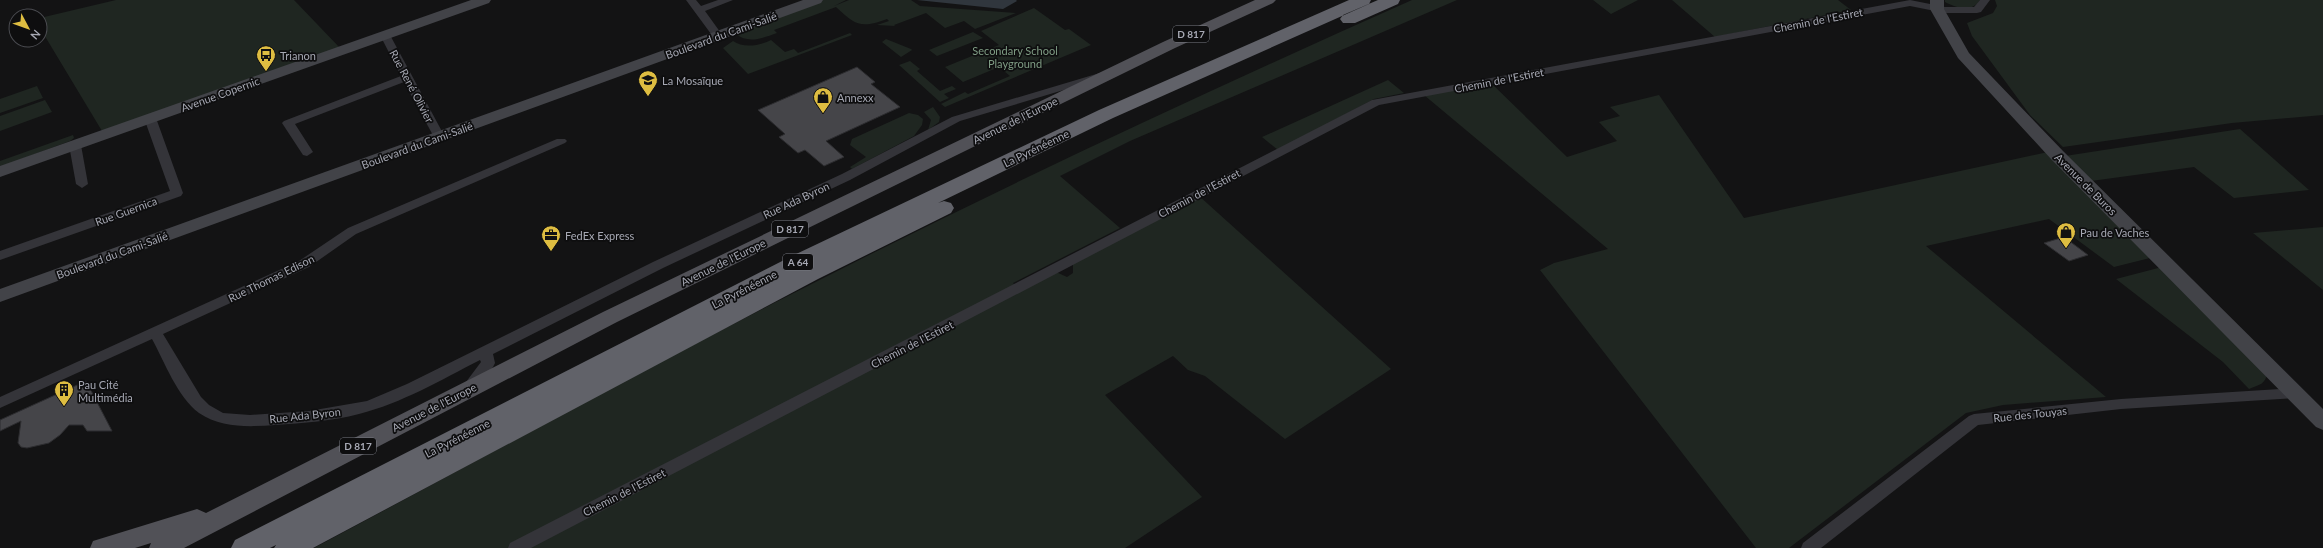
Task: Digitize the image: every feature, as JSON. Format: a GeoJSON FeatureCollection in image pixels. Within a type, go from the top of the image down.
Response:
{"type":"FeatureCollection","features":[{"type":"Feature","properties":{"kind":"highway","name":"La Pyrénéenne"},"geometry":{"type":"LineString","coordinates":[[245,548],[800,260],[1106,114],[1363,0]]}},
{"type":"Feature","properties":{"kind":"highway","name":"La Pyrénéenne"},"geometry":{"type":"LineString","coordinates":[[288,548],[810,274],[1116,124],[1392,0]]}},
{"type":"Feature","properties":{"kind":"main road","name":"Avenue de l'Europe"},"geometry":{"type":"LineString","coordinates":[[160,548],[467,390],[716,265],[1195,32],[1268,0]]}},
{"type":"Feature","properties":{"kind":"main road","name":"Avenue de l'Europe"},"geometry":{"type":"LineString","coordinates":[[102,548],[248,502]]}},
{"type":"Feature","properties":{"kind":"street","name":"Avenue Copernic"},"geometry":{"type":"LineString","coordinates":[[0,172],[484,0]]}},
{"type":"Feature","properties":{"kind":"street"},"geometry":{"type":"LineString","coordinates":[[691,0],[718,36]]}},
{"type":"Feature","properties":{"kind":"street"},"geometry":{"type":"LineString","coordinates":[[699,10],[728,0]]}},
{"type":"Feature","properties":{"kind":"street","name":"Boulevard du Cami-Salié"},"geometry":{"type":"LineString","coordinates":[[0,296],[816,0]]}},
{"type":"Feature","properties":{"kind":"street","name":"Chemin de l'Estiret"},"geometry":{"type":"LineString","coordinates":[[516,548],[1376,102],[1910,3],[1937,4],[1962,11],[1977,10],[1985,0]]}},
{"type":"Feature","properties":{"kind":"street","name":"Avenue de Buros"},"geometry":{"type":"LineString","coordinates":[[1937,4],[1964,55],[1974,66],[2057,154],[2323,422]]}},
{"type":"Feature","properties":{"kind":"street","name":"Rue René Olivier"},"geometry":{"type":"LineString","coordinates":[[385,35],[439,137]]}},
{"type":"Feature","properties":{"kind":"street","name":"Rue Ada Byron"},"geometry":{"type":"LineString","coordinates":[[155,333],[192,396],[203,408],[220,418],[242,421],[314,416],[357,409],[382,401],[412,388],[485,350],[658,265],[846,177],[956,119],[1065,85],[1114,72]]}},
{"type":"Feature","properties":{"kind":"street"},"geometry":{"type":"LineString","coordinates":[[307,152],[288,123],[407,77]]}},
{"type":"Feature","properties":{"kind":"street","name":"Rue Guernica"},"geometry":{"type":"LineString","coordinates":[[0,256],[177,193],[150,118]]}},
{"type":"Feature","properties":{"kind":"street","name":"Rue Thomas Edison"},"geometry":{"type":"LineString","coordinates":[[0,402],[155,333],[304,264],[352,231],[561,141]]}},
{"type":"Feature","properties":{"kind":"street"},"geometry":{"type":"LineString","coordinates":[[75,145],[82,184]]}},
{"type":"Feature","properties":{"kind":"street","name":"Boulevard du Cami-Salié"},"geometry":{"type":"LineString","coordinates":[[0,299],[17,290]]}},
{"type":"Feature","properties":{"kind":"street"},"geometry":{"type":"LineString","coordinates":[[467,390],[488,363],[485,350]]}},
{"type":"Feature","properties":{"kind":"street","name":"Rue des Touyas"},"geometry":{"type":"LineString","coordinates":[[1808,548],[1974,420],[2121,404],[2294,393]]}},
{"type":"Feature","properties":{"kind":"green space"},"geometry":{"type":"Polygon","coordinates":[[[116,0],[294,0],[340,48],[102,131],[48,41],[48,16],[116,0]]]}},
{"type":"Feature","properties":{"kind":"green space"},"geometry":{"type":"Polygon","coordinates":[[[822,0],[846,0],[834,6],[849,0],[911,0],[920,6],[1016,13],[975,29],[964,21],[945,28],[926,13],[894,25],[895,26],[877,25],[889,21],[887,19],[871,24],[859,24],[848,18],[836,7],[774,30],[777,33],[761,38],[746,39],[736,34],[822,0]]]}},
{"type":"Feature","properties":{"kind":"green space"},"geometry":{"type":"Polygon","coordinates":[[[1412,0],[1457,0],[1130,141],[1060,176],[1120,228],[1013,283],[1020,291],[1056,272],[1067,277],[1073,273],[1073,263],[1198,195],[1391,369],[1285,439],[1205,376],[1188,370],[1173,356],[1105,395],[1202,497],[1125,548],[314,548],[669,358],[865,257],[1098,144],[1254,71],[1412,0]]]}},
{"type":"Feature","properties":{"kind":"green space"},"geometry":{"type":"Polygon","coordinates":[[[1593,0],[1638,0],[1611,14],[1593,0]]]}},
{"type":"Feature","properties":{"kind":"green space"},"geometry":{"type":"Polygon","coordinates":[[[1672,0],[1838,0],[1851,10],[1715,37],[1672,0]]]}},
{"type":"Feature","properties":{"kind":"green space"},"geometry":{"type":"Polygon","coordinates":[[[1945,0],[1980,0],[1973,7],[1964,8],[1949,4],[1945,2],[1945,0]]]}},
{"type":"Feature","properties":{"kind":"green space"},"geometry":{"type":"Polygon","coordinates":[[[1995,0],[2323,0],[2323,115],[2232,123],[2063,147],[2030,115],[1972,36],[1967,23],[1993,13],[1997,6],[1995,0]]]}},
{"type":"Feature","properties":{"kind":"green space","name":"Secondary School Playground"},"geometry":{"type":"Polygon","coordinates":[[[1034,8],[1065,30],[1069,29],[1091,45],[945,107],[941,104],[965,92],[968,94],[1010,76],[999,67],[963,82],[945,67],[999,45],[981,31],[1034,8]]]}},
{"type":"Feature","properties":{"kind":"green space"},"geometry":{"type":"Polygon","coordinates":[[[973,32],[983,38],[937,56],[929,50],[973,32]]]}},
{"type":"Feature","properties":{"kind":"green space"},"geometry":{"type":"Polygon","coordinates":[[[850,33],[852,35],[748,74],[723,48],[733,41],[747,46],[757,45],[771,40],[785,52],[794,49],[798,53],[850,33]]]}},
{"type":"Feature","properties":{"kind":"green space"},"geometry":{"type":"Polygon","coordinates":[[[886,39],[912,50],[901,57],[882,42],[886,39]]]}},
{"type":"Feature","properties":{"kind":"green space"},"geometry":{"type":"Polygon","coordinates":[[[910,61],[920,69],[917,71],[940,91],[952,86],[956,89],[944,94],[949,98],[940,102],[899,65],[910,61]]]}},
{"type":"Feature","properties":{"kind":"green space"},"geometry":{"type":"Polygon","coordinates":[[[1388,80],[1404,93],[1374,99],[1278,150],[1262,137],[1388,80]]]}},
{"type":"Feature","properties":{"kind":"green space"},"geometry":{"type":"Polygon","coordinates":[[[1491,83],[1567,157],[1617,141],[1599,122],[1620,116],[1610,107],[1659,95],[1744,218],[2048,152],[2150,258],[2114,267],[2049,219],[1926,246],[2106,397],[2003,405],[1966,413],[1789,548],[1756,548],[1540,270],[1554,263],[1608,249],[1424,95],[1491,83]]]}},
{"type":"Feature","properties":{"kind":"green space"},"geometry":{"type":"Polygon","coordinates":[[[37,86],[43,98],[0,113],[0,99],[37,86]]]}},
{"type":"Feature","properties":{"kind":"green space"},"geometry":{"type":"Polygon","coordinates":[[[45,100],[52,112],[0,131],[0,116],[45,100]]]}},
{"type":"Feature","properties":{"kind":"green space"},"geometry":{"type":"Polygon","coordinates":[[[933,107],[940,117],[939,122],[928,130],[931,120],[924,112],[933,107]]]}},
{"type":"Feature","properties":{"kind":"green space"},"geometry":{"type":"Polygon","coordinates":[[[909,113],[918,115],[923,119],[922,125],[914,136],[852,169],[850,167],[866,157],[850,145],[852,139],[909,113]]]}},
{"type":"Feature","properties":{"kind":"green space"},"geometry":{"type":"Polygon","coordinates":[[[2240,129],[2309,190],[2234,198],[2194,167],[2091,181],[2065,156],[2240,129]]]}},
{"type":"Feature","properties":{"kind":"green space"},"geometry":{"type":"Polygon","coordinates":[[[73,135],[74,138],[70,141],[0,167],[0,161],[73,135]]]}},
{"type":"Feature","properties":{"kind":"green space"},"geometry":{"type":"Polygon","coordinates":[[[2323,227],[2323,290],[2253,233],[2323,227]]]}},
{"type":"Feature","properties":{"kind":"green space"},"geometry":{"type":"Polygon","coordinates":[[[2162,267],[2267,373],[2264,382],[2249,389],[2223,362],[2116,279],[2162,267]]]}},
{"type":"Feature","properties":{"kind":"shaded area"},"geometry":{"type":"Polygon","coordinates":[[[917,0],[1016,0],[1017,1],[1003,9],[917,0]]]}},
{"type":"Feature","properties":{"kind":"building","name":"Annexx"},"geometry":{"type":"Polygon","coordinates":[[[857,67],[875,82],[871,84],[900,107],[826,141],[844,157],[824,166],[805,150],[798,153],[779,137],[785,134],[758,110],[857,67]]]}},
{"type":"Feature","properties":{"kind":"building","name":"Pau de Vaches"},"geometry":{"type":"Polygon","coordinates":[[[2064,237],[2088,255],[2069,261],[2044,243],[2064,237]]]}},
{"type":"Feature","properties":{"kind":"building","name":"Pau Cité Multimédia"},"geometry":{"type":"Polygon","coordinates":[[[86,381],[112,431],[87,431],[83,425],[69,425],[60,435],[49,443],[27,448],[21,447],[18,443],[21,421],[0,431],[0,420],[86,381]]]}},
{"type":"Feature","properties":{"kind":"place","name":"Trianon"},"geometry":{"type":"Point","coordinates":[266,72]}},
{"type":"Feature","properties":{"kind":"place","name":"La Mosaïque"},"geometry":{"type":"Point","coordinates":[648,97]}},
{"type":"Feature","properties":{"kind":"place","name":"Annexx"},"geometry":{"type":"Point","coordinates":[823,114]}},
{"type":"Feature","properties":{"kind":"place","name":"Pau de Vaches"},"geometry":{"type":"Point","coordinates":[2066,249]}},
{"type":"Feature","properties":{"kind":"place","name":"FedEx Express"},"geometry":{"type":"Point","coordinates":[551,252]}},
{"type":"Feature","properties":{"kind":"place","name":"Pau Cité Multimédia"},"geometry":{"type":"Point","coordinates":[64,407]}}]}
